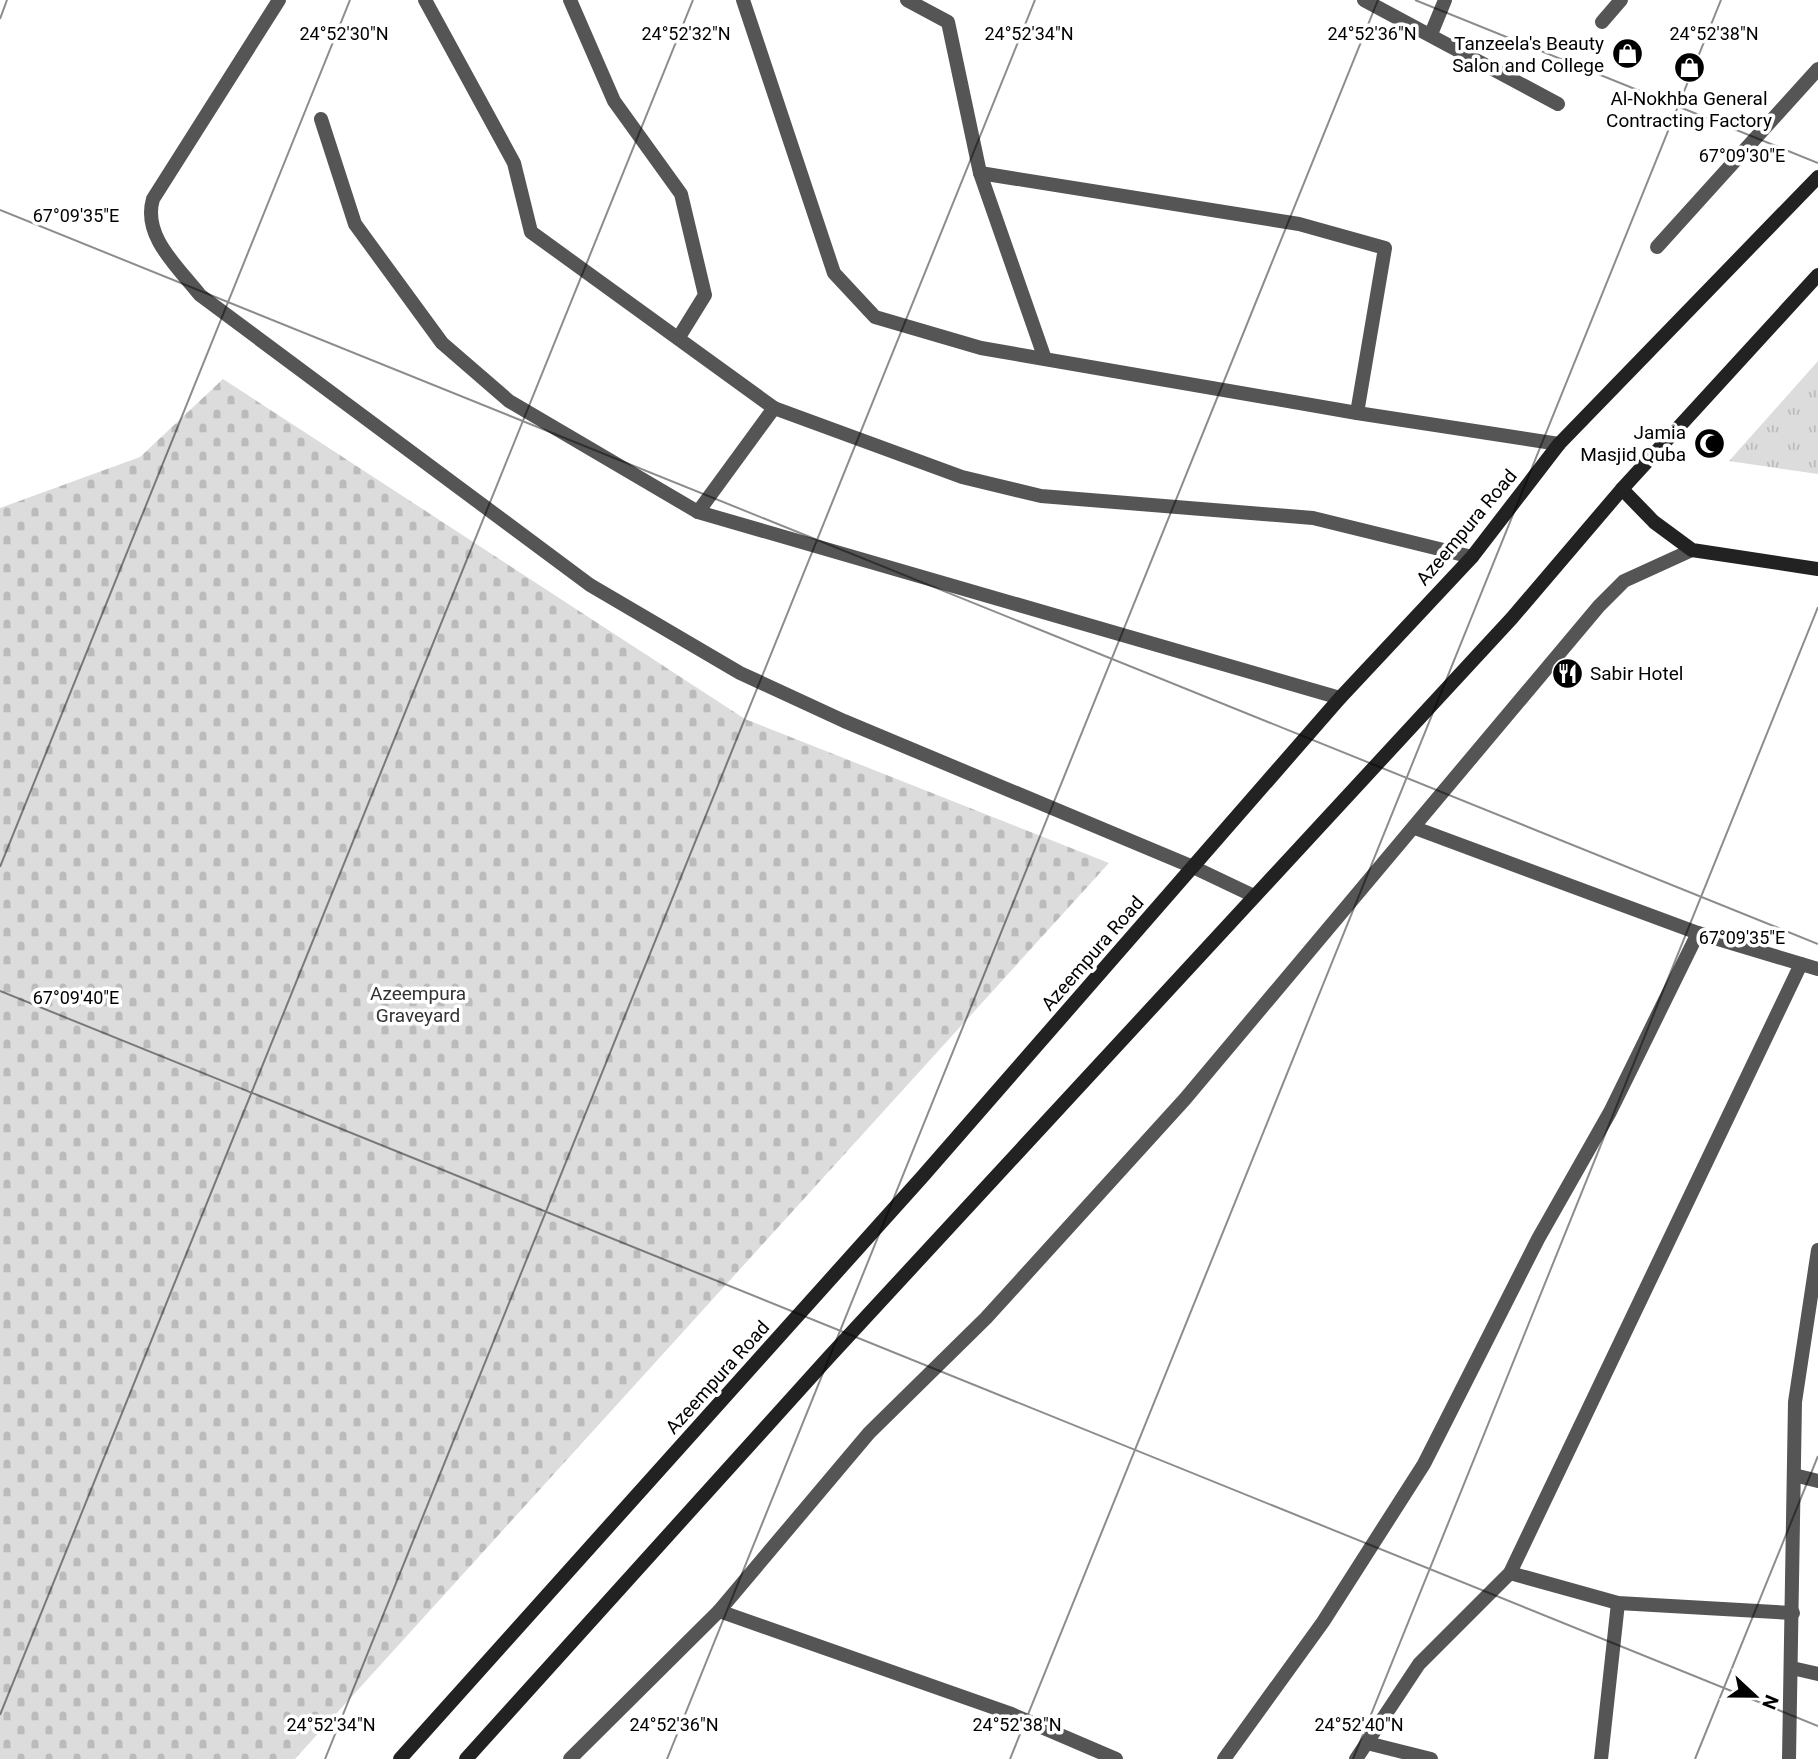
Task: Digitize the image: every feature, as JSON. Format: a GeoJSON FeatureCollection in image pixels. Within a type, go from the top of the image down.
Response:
{"type":"FeatureCollection","features":[{"type":"Feature","properties":{"kind":"main road","name":"Azeempura Road"},"geometry":{"type":"LineString","coordinates":[[400,1759],[923,1176],[1340,698],[1472,557],[1559,444],[1818,177]]}},
{"type":"Feature","properties":{"kind":"main road"},"geometry":{"type":"LineString","coordinates":[[466,1759],[829,1357],[1512,618],[1622,489],[1818,275]]}},
{"type":"Feature","properties":{"kind":"main road"},"geometry":{"type":"LineString","coordinates":[[1622,489],[1654,522],[1692,550],[1818,569]]}},
{"type":"Feature","properties":{"kind":"street"},"geometry":{"type":"LineString","coordinates":[[279,0],[153,199],[149,213],[154,234],[200,295],[590,585],[740,673],[844,721],[1193,867],[1254,896]]}},
{"type":"Feature","properties":{"kind":"street"},"geometry":{"type":"LineString","coordinates":[[425,0],[514,163],[531,232],[774,408],[962,477],[1041,495],[1313,518],[1472,557]]}},
{"type":"Feature","properties":{"kind":"street"},"geometry":{"type":"LineString","coordinates":[[570,0],[614,101],[681,194],[705,295],[679,337]]}},
{"type":"Feature","properties":{"kind":"street"},"geometry":{"type":"LineString","coordinates":[[744,0],[834,273],[875,317],[981,348],[1356,413],[1559,444]]}},
{"type":"Feature","properties":{"kind":"street"},"geometry":{"type":"LineString","coordinates":[[907,0],[948,22],[980,173],[1045,359]]}},
{"type":"Feature","properties":{"kind":"street"},"geometry":{"type":"LineString","coordinates":[[1364,0],[1558,104]]}},
{"type":"Feature","properties":{"kind":"street"},"geometry":{"type":"LineString","coordinates":[[1430,34],[1445,0]]}},
{"type":"Feature","properties":{"kind":"street"},"geometry":{"type":"LineString","coordinates":[[1602,22],[1621,0]]}},
{"type":"Feature","properties":{"kind":"street"},"geometry":{"type":"LineString","coordinates":[[1657,247],[1818,69]]}},
{"type":"Feature","properties":{"kind":"street"},"geometry":{"type":"LineString","coordinates":[[321,119],[355,223],[442,343],[509,401],[698,512],[1340,698]]}},
{"type":"Feature","properties":{"kind":"street"},"geometry":{"type":"LineString","coordinates":[[980,173],[1299,224],[1385,248],[1356,413]]}},
{"type":"Feature","properties":{"kind":"street"},"geometry":{"type":"LineString","coordinates":[[698,512],[774,408]]}},
{"type":"Feature","properties":{"kind":"street"},"geometry":{"type":"LineString","coordinates":[[570,1759],[719,1611],[869,1433],[986,1318],[1185,1099],[1599,606],[1624,580],[1692,550]]}},
{"type":"Feature","properties":{"kind":"street"},"geometry":{"type":"LineString","coordinates":[[1415,828],[1698,933],[1818,969]]}},
{"type":"Feature","properties":{"kind":"street"},"geometry":{"type":"LineString","coordinates":[[1224,1759],[1323,1622],[1424,1464],[1538,1238],[1611,1112],[1698,933]]}},
{"type":"Feature","properties":{"kind":"street"},"geometry":{"type":"LineString","coordinates":[[1356,1759],[1419,1664],[1510,1573],[1801,964]]}},
{"type":"Feature","properties":{"kind":"street"},"geometry":{"type":"LineString","coordinates":[[1789,1759],[1795,1402],[1818,1250]]}},
{"type":"Feature","properties":{"kind":"street"},"geometry":{"type":"LineString","coordinates":[[1794,1475],[1818,1481]]}},
{"type":"Feature","properties":{"kind":"street"},"geometry":{"type":"LineString","coordinates":[[1510,1573],[1618,1603],[1793,1613]]}},
{"type":"Feature","properties":{"kind":"street"},"geometry":{"type":"LineString","coordinates":[[1601,1759],[1618,1603]]}},
{"type":"Feature","properties":{"kind":"street"},"geometry":{"type":"LineString","coordinates":[[719,1611],[1009,1713],[1115,1759]]}},
{"type":"Feature","properties":{"kind":"street"},"geometry":{"type":"LineString","coordinates":[[1792,1668],[1818,1674]]}},
{"type":"Feature","properties":{"kind":"street"},"geometry":{"type":"LineString","coordinates":[[1367,1743],[1432,1759]]}},
{"type":"Feature","properties":{"kind":"green space"},"geometry":{"type":"Polygon","coordinates":[[[1818,361],[1818,474],[1729,461],[1818,361]]]}},
{"type":"Feature","properties":{"kind":"green space","name":"Azeempura Graveyard"},"geometry":{"type":"Polygon","coordinates":[[[223,379],[745,719],[1109,863],[295,1759],[0,1759],[0,508],[140,457],[223,379]]]}},
{"type":"Feature","properties":{"kind":"place","name":"Tanzeela's Beauty Salon and College"},"geometry":{"type":"Point","coordinates":[1627,54]}},
{"type":"Feature","properties":{"kind":"place","name":"Al-Nokhba General Contracting Factory"},"geometry":{"type":"Point","coordinates":[1689,67]}},
{"type":"Feature","properties":{"kind":"place","name":"Jamia Masjid Quba"},"geometry":{"type":"Point","coordinates":[1709,443]}},
{"type":"Feature","properties":{"kind":"place","name":"Sabir Hotel"},"geometry":{"type":"Point","coordinates":[1567,673]}}]}
